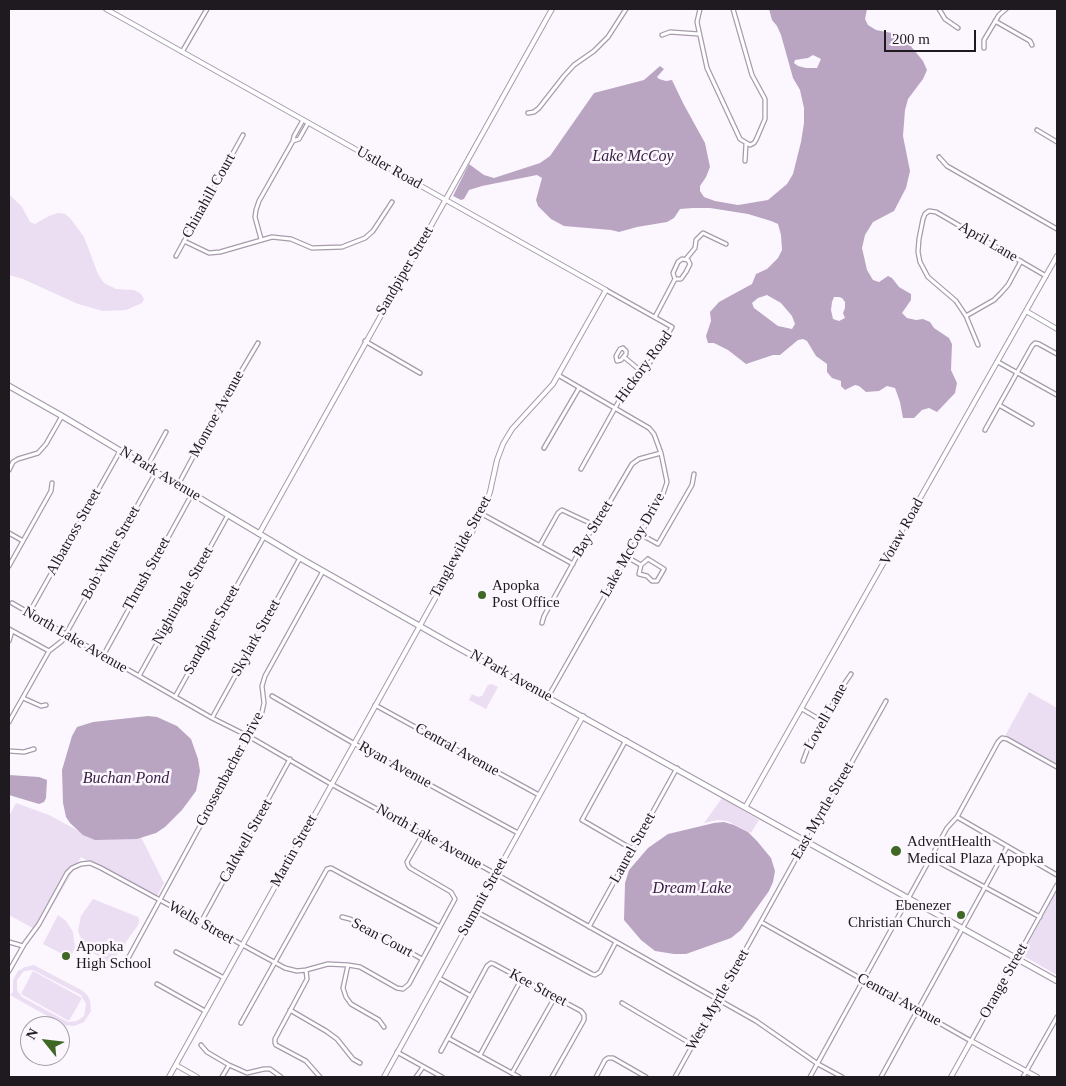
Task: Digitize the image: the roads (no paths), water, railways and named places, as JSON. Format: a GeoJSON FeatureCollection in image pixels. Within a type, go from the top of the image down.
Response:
{"type":"FeatureCollection","features":[{"type":"Feature","properties":{"kind":"main road","name":"N Park Avenue"},"geometry":{"type":"LineString","coordinates":[[9,386],[300,558],[1057,980]]}},
{"type":"Feature","properties":{"kind":"street","name":"Ustler Road"},"geometry":{"type":"LineString","coordinates":[[106,9],[672,327]]}},
{"type":"Feature","properties":{"kind":"street"},"geometry":{"type":"LineString","coordinates":[[182,52],[207,9]]}},
{"type":"Feature","properties":{"kind":"street","name":"Sandpiper Street"},"geometry":{"type":"LineString","coordinates":[[259,534],[552,9]]}},
{"type":"Feature","properties":{"kind":"street"},"geometry":{"type":"LineString","coordinates":[[528,113],[534,112],[539,108],[574,65],[594,51],[608,36],[626,9]]}},
{"type":"Feature","properties":{"kind":"street"},"geometry":{"type":"LineString","coordinates":[[700,9],[697,22],[709,73],[740,140],[746,144],[754,143],[762,128],[766,110],[765,99],[752,75],[733,9]]}},
{"type":"Feature","properties":{"kind":"street"},"geometry":{"type":"LineString","coordinates":[[939,9],[945,19],[958,28]]}},
{"type":"Feature","properties":{"kind":"street"},"geometry":{"type":"LineString","coordinates":[[984,48],[984,40],[999,15],[1006,9]]}},
{"type":"Feature","properties":{"kind":"street"},"geometry":{"type":"LineString","coordinates":[[995,21],[1030,41],[1032,45]]}},
{"type":"Feature","properties":{"kind":"street"},"geometry":{"type":"LineString","coordinates":[[662,36],[670,32],[699,34]]}},
{"type":"Feature","properties":{"kind":"street"},"geometry":{"type":"LineString","coordinates":[[261,239],[255,217],[259,201],[294,141],[294,136],[303,120]]}},
{"type":"Feature","properties":{"kind":"street"},"geometry":{"type":"LineString","coordinates":[[294,141],[299,139],[308,123]]}},
{"type":"Feature","properties":{"kind":"street"},"geometry":{"type":"LineString","coordinates":[[297,130],[302,133]]}},
{"type":"Feature","properties":{"kind":"street"},"geometry":{"type":"LineString","coordinates":[[1037,130],[1057,142]]}},
{"type":"Feature","properties":{"kind":"street","name":"Chinahill Court"},"geometry":{"type":"LineString","coordinates":[[176,256],[243,135]]}},
{"type":"Feature","properties":{"kind":"street"},"geometry":{"type":"LineString","coordinates":[[745,161],[746,144]]}},
{"type":"Feature","properties":{"kind":"street"},"geometry":{"type":"LineString","coordinates":[[939,157],[947,166],[1057,229]]}},
{"type":"Feature","properties":{"kind":"street"},"geometry":{"type":"LineString","coordinates":[[184,240],[204,252],[214,253],[272,236],[282,237],[312,248],[342,247],[365,238],[392,202]]}},
{"type":"Feature","properties":{"kind":"street","name":"April Lane"},"geometry":{"type":"LineString","coordinates":[[966,316],[951,295],[928,277],[920,262],[918,252],[920,231],[923,219],[929,211],[936,212],[1046,276]]}},
{"type":"Feature","properties":{"kind":"street"},"geometry":{"type":"LineString","coordinates":[[676,279],[673,273],[678,262],[686,259],[695,248],[696,240],[702,233],[726,244]]}},
{"type":"Feature","properties":{"kind":"street","name":"Votaw Road"},"geometry":{"type":"LineString","coordinates":[[746,806],[1057,256]]}},
{"type":"Feature","properties":{"kind":"street"},"geometry":{"type":"LineString","coordinates":[[676,279],[681,279],[690,264],[686,259]]}},
{"type":"Feature","properties":{"kind":"street"},"geometry":{"type":"LineString","coordinates":[[978,345],[966,316],[994,300],[1002,293],[1021,261]]}},
{"type":"Feature","properties":{"kind":"street"},"geometry":{"type":"LineString","coordinates":[[655,317],[676,279]]}},
{"type":"Feature","properties":{"kind":"street","name":"Tanglewilde Street"},"geometry":{"type":"LineString","coordinates":[[419,625],[482,514],[490,492],[496,460],[503,444],[512,429],[546,393],[606,290]]}},
{"type":"Feature","properties":{"kind":"street"},"geometry":{"type":"LineString","coordinates":[[1026,312],[1057,329]]}},
{"type":"Feature","properties":{"kind":"street","name":"Hickory Road"},"geometry":{"type":"LineString","coordinates":[[581,469],[614,408],[629,385],[654,358],[672,327]]}},
{"type":"Feature","properties":{"kind":"street"},"geometry":{"type":"LineString","coordinates":[[365,341],[420,373]]}},
{"type":"Feature","properties":{"kind":"street","name":"Monroe Avenue"},"geometry":{"type":"LineString","coordinates":[[178,485],[217,412],[258,343]]}},
{"type":"Feature","properties":{"kind":"street"},"geometry":{"type":"LineString","coordinates":[[985,430],[1032,346],[1039,344],[1057,354]]}},
{"type":"Feature","properties":{"kind":"street"},"geometry":{"type":"LineString","coordinates":[[624,357],[642,372]]}},
{"type":"Feature","properties":{"kind":"street"},"geometry":{"type":"LineString","coordinates":[[998,362],[1057,395]]}},
{"type":"Feature","properties":{"kind":"street","name":"Lake McCoy Drive"},"geometry":{"type":"LineString","coordinates":[[548,697],[663,494],[667,482],[661,453],[654,434],[649,428],[558,375]]}},
{"type":"Feature","properties":{"kind":"street"},"geometry":{"type":"LineString","coordinates":[[544,448],[579,388]]}},
{"type":"Feature","properties":{"kind":"street"},"geometry":{"type":"LineString","coordinates":[[999,405],[1032,424]]}},
{"type":"Feature","properties":{"kind":"street"},"geometry":{"type":"LineString","coordinates":[[9,470],[13,462],[18,459],[38,453],[46,444],[62,416]]}},
{"type":"Feature","properties":{"kind":"street"},"geometry":{"type":"LineString","coordinates":[[147,466],[166,432]]}},
{"type":"Feature","properties":{"kind":"street","name":"Albatross Street"},"geometry":{"type":"LineString","coordinates":[[29,613],[120,451]]}},
{"type":"Feature","properties":{"kind":"street","name":"Bay Street"},"geometry":{"type":"LineString","coordinates":[[542,623],[544,616],[594,526],[632,464],[639,459],[661,453]]}},
{"type":"Feature","properties":{"kind":"street","name":"Bob White Street"},"geometry":{"type":"LineString","coordinates":[[9,722],[48,651],[62,641],[156,472]]}},
{"type":"Feature","properties":{"kind":"street"},"geometry":{"type":"LineString","coordinates":[[640,534],[658,544],[692,485],[694,474]]}},
{"type":"Feature","properties":{"kind":"street"},"geometry":{"type":"LineString","coordinates":[[9,566],[51,491],[52,483]]}},
{"type":"Feature","properties":{"kind":"street","name":"Thrush Street"},"geometry":{"type":"LineString","coordinates":[[103,656],[192,493]]}},
{"type":"Feature","properties":{"kind":"street"},"geometry":{"type":"LineString","coordinates":[[540,545],[558,513],[562,510],[594,526]]}},
{"type":"Feature","properties":{"kind":"street"},"geometry":{"type":"LineString","coordinates":[[482,514],[573,564]]}},
{"type":"Feature","properties":{"kind":"street","name":"Nightingale Street"},"geometry":{"type":"LineString","coordinates":[[139,677],[228,515]]}},
{"type":"Feature","properties":{"kind":"street"},"geometry":{"type":"LineString","coordinates":[[9,533],[23,540]]}},
{"type":"Feature","properties":{"kind":"street","name":"Sandpiper Street"},"geometry":{"type":"LineString","coordinates":[[175,697],[264,537]]}},
{"type":"Feature","properties":{"kind":"street"},"geometry":{"type":"LineString","coordinates":[[627,557],[642,565]]}},
{"type":"Feature","properties":{"kind":"street","name":"Skylark Street"},"geometry":{"type":"LineString","coordinates":[[212,718],[300,558]]}},
{"type":"Feature","properties":{"kind":"street"},"geometry":{"type":"LineString","coordinates":[[648,559],[662,567],[664,571],[657,581],[652,581],[647,576],[639,574],[642,565],[648,559]]}},
{"type":"Feature","properties":{"kind":"street","name":"Grossenbacher Drive"},"geometry":{"type":"LineString","coordinates":[[125,964],[250,737],[262,712],[264,703],[262,686],[265,676],[323,571]]}},
{"type":"Feature","properties":{"kind":"street","name":"North Lake Avenue"},"geometry":{"type":"LineString","coordinates":[[12,603],[139,677],[290,759],[331,784],[496,874],[756,1021],[818,1064],[842,1077]]}},
{"type":"Feature","properties":{"kind":"street","name":"Martin Street"},"geometry":{"type":"LineString","coordinates":[[169,1077],[419,625]]}},
{"type":"Feature","properties":{"kind":"street"},"geometry":{"type":"LineString","coordinates":[[9,641],[11,630],[48,651]]}},
{"type":"Feature","properties":{"kind":"street","name":"Lovell Lane"},"geometry":{"type":"LineString","coordinates":[[803,761],[811,740],[824,722],[840,690],[851,674]]}},
{"type":"Feature","properties":{"kind":"street","name":"Ryan Avenue"},"geometry":{"type":"LineString","coordinates":[[272,696],[353,743],[518,833]]}},
{"type":"Feature","properties":{"kind":"street"},"geometry":{"type":"LineString","coordinates":[[23,698],[41,706],[46,705]]}},
{"type":"Feature","properties":{"kind":"street","name":"East Myrtle Street"},"geometry":{"type":"LineString","coordinates":[[761,922],[886,701]]}},
{"type":"Feature","properties":{"kind":"street","name":"Central Avenue"},"geometry":{"type":"LineString","coordinates":[[375,705],[539,795]]}},
{"type":"Feature","properties":{"kind":"street"},"geometry":{"type":"LineString","coordinates":[[802,709],[824,722]]}},
{"type":"Feature","properties":{"kind":"street","name":"Summit Street"},"geometry":{"type":"LineString","coordinates":[[384,1077],[583,716]]}},
{"type":"Feature","properties":{"kind":"street"},"geometry":{"type":"LineString","coordinates":[[810,1077],[947,828],[957,817],[998,742],[1002,738],[1007,739],[1057,766]]}},
{"type":"Feature","properties":{"kind":"street"},"geometry":{"type":"LineString","coordinates":[[626,740],[582,820],[632,849]]}},
{"type":"Feature","properties":{"kind":"street"},"geometry":{"type":"LineString","coordinates":[[9,750],[24,752],[34,749]]}},
{"type":"Feature","properties":{"kind":"street","name":"Caldwell Street"},"geometry":{"type":"LineString","coordinates":[[201,922],[290,759]]}},
{"type":"Feature","properties":{"kind":"street","name":"Laurel Street"},"geometry":{"type":"LineString","coordinates":[[589,927],[677,768]]}},
{"type":"Feature","properties":{"kind":"street"},"geometry":{"type":"LineString","coordinates":[[957,817],[1057,875]]}},
{"type":"Feature","properties":{"kind":"street"},"geometry":{"type":"LineString","coordinates":[[320,1077],[306,1061],[276,1045],[275,1039],[307,979],[306,970],[328,964],[348,965],[360,967],[397,988],[403,989],[409,984],[454,902],[455,896],[408,865],[407,862],[423,834]]}},
{"type":"Feature","properties":{"kind":"street"},"geometry":{"type":"LineString","coordinates":[[881,1077],[1007,847]]}},
{"type":"Feature","properties":{"kind":"street"},"geometry":{"type":"LineString","coordinates":[[931,858],[1040,916]]}},
{"type":"Feature","properties":{"kind":"street","name":"Wells Street"},"geometry":{"type":"LineString","coordinates":[[9,971],[23,946],[39,924],[67,874],[72,868],[90,863],[201,922],[274,964],[297,971],[306,970]]}},
{"type":"Feature","properties":{"kind":"street"},"geometry":{"type":"LineString","coordinates":[[241,1023],[327,868],[331,868],[440,927]]}},
{"type":"Feature","properties":{"kind":"street","name":"Orange Street"},"geometry":{"type":"LineString","coordinates":[[951,1077],[1057,885]]}},
{"type":"Feature","properties":{"kind":"street"},"geometry":{"type":"LineString","coordinates":[[476,911],[595,975],[600,972],[616,942]]}},
{"type":"Feature","properties":{"kind":"street","name":"Sean Court"},"geometry":{"type":"LineString","coordinates":[[342,917],[350,919],[422,960]]}},
{"type":"Feature","properties":{"kind":"street","name":"Central Avenue"},"geometry":{"type":"LineString","coordinates":[[761,922],[1037,1077]]}},
{"type":"Feature","properties":{"kind":"street","name":"West Myrtle Street"},"geometry":{"type":"LineString","coordinates":[[675,1077],[761,922]]}},
{"type":"Feature","properties":{"kind":"street"},"geometry":{"type":"LineString","coordinates":[[9,942],[23,946]]}},
{"type":"Feature","properties":{"kind":"street"},"geometry":{"type":"LineString","coordinates":[[176,952],[224,978]]}},
{"type":"Feature","properties":{"kind":"street","name":"Kee Street"},"geometry":{"type":"LineString","coordinates":[[471,996],[487,966],[490,964],[522,978],[581,1011],[584,1015],[584,1020],[552,1077]]}},
{"type":"Feature","properties":{"kind":"street"},"geometry":{"type":"LineString","coordinates":[[348,965],[342,988],[346,997],[351,1004],[378,1020],[384,1027]]}},
{"type":"Feature","properties":{"kind":"street"},"geometry":{"type":"LineString","coordinates":[[439,978],[471,996],[441,1051]]}},
{"type":"Feature","properties":{"kind":"street"},"geometry":{"type":"LineString","coordinates":[[480,1055],[522,978]]}},
{"type":"Feature","properties":{"kind":"street"},"geometry":{"type":"LineString","coordinates":[[157,984],[205,1011]]}},
{"type":"Feature","properties":{"kind":"street"},"geometry":{"type":"LineString","coordinates":[[512,1074],[555,997]]}},
{"type":"Feature","properties":{"kind":"street"},"geometry":{"type":"LineString","coordinates":[[622,1003],[693,1044]]}},
{"type":"Feature","properties":{"kind":"street"},"geometry":{"type":"LineString","coordinates":[[290,1010],[326,1030],[337,1039],[353,1059],[360,1063]]}},
{"type":"Feature","properties":{"kind":"street"},"geometry":{"type":"LineString","coordinates":[[1023,1077],[1057,1017]]}},
{"type":"Feature","properties":{"kind":"street"},"geometry":{"type":"LineString","coordinates":[[448,1038],[519,1077]]}},
{"type":"Feature","properties":{"kind":"street"},"geometry":{"type":"LineString","coordinates":[[201,1045],[207,1052],[247,1074],[270,1069],[282,1077]]}},
{"type":"Feature","properties":{"kind":"street"},"geometry":{"type":"LineString","coordinates":[[397,1052],[442,1077]]}},
{"type":"Feature","properties":{"kind":"street"},"geometry":{"type":"LineString","coordinates":[[596,1077],[608,1058],[613,1058],[646,1077]]}},
{"type":"Feature","properties":{"kind":"street"},"geometry":{"type":"LineString","coordinates":[[176,1065],[196,1077]]}},
{"type":"Feature","properties":{"kind":"street"},"geometry":{"type":"LineString","coordinates":[[222,1077],[229,1065]]}},
{"type":"Feature","properties":{"kind":"street"},"geometry":{"type":"LineString","coordinates":[[416,1077],[423,1066]]}},
{"type":"Feature","properties":{"kind":"water","name":"Lake McCoy"},"geometry":{"type":"Polygon","coordinates":[[[769,9],[867,9],[865,19],[868,25],[876,30],[897,34],[905,39],[923,61],[927,70],[923,79],[908,99],[905,110],[903,136],[910,171],[906,188],[894,211],[873,222],[865,235],[862,248],[867,270],[873,280],[879,282],[888,276],[899,287],[911,294],[911,300],[902,313],[907,318],[923,319],[930,322],[934,328],[949,338],[952,344],[951,370],[957,383],[955,393],[937,412],[929,408],[922,410],[914,418],[903,418],[895,388],[887,386],[879,391],[866,392],[855,385],[845,390],[841,386],[841,381],[832,378],[827,372],[827,364],[816,356],[807,341],[803,339],[798,340],[780,355],[773,355],[746,364],[728,350],[714,343],[708,343],[706,336],[711,321],[710,312],[719,302],[752,284],[756,274],[767,269],[778,258],[782,250],[778,224],[748,214],[710,208],[693,208],[680,209],[674,218],[667,222],[619,232],[564,226],[551,219],[538,206],[536,200],[542,178],[537,175],[469,190],[464,199],[461,200],[453,196],[469,164],[484,175],[494,178],[540,163],[550,156],[594,93],[644,80],[660,66],[664,69],[657,77],[666,81],[672,80],[705,143],[710,167],[700,186],[700,191],[704,197],[738,205],[768,200],[787,184],[793,174],[804,123],[804,108],[800,90],[793,78],[781,35],[772,20],[769,9]],[[813,55],[808,58],[795,60],[794,63],[806,68],[817,68],[821,59],[813,55]],[[767,295],[758,298],[752,303],[754,308],[778,326],[792,329],[795,324],[792,316],[781,303],[767,295]],[[834,297],[832,302],[833,319],[839,321],[845,318],[843,313],[845,302],[842,298],[834,297]]]}},
{"type":"Feature","properties":{"kind":"water","name":"Buchan Pond"},"geometry":{"type":"Polygon","coordinates":[[[148,716],[157,717],[177,726],[191,739],[200,771],[196,791],[182,810],[156,833],[137,839],[95,840],[83,835],[66,817],[63,803],[62,770],[72,736],[77,727],[93,722],[148,716]]]}},
{"type":"Feature","properties":{"kind":"water"},"geometry":{"type":"Polygon","coordinates":[[[9,775],[39,777],[47,780],[44,802],[39,804],[9,795],[9,775]]]}},
{"type":"Feature","properties":{"kind":"water","name":"Dream Lake"},"geometry":{"type":"Polygon","coordinates":[[[724,822],[748,832],[771,858],[775,871],[769,891],[741,930],[731,938],[686,954],[655,951],[641,940],[624,920],[625,883],[629,870],[648,848],[668,834],[724,822]]]}},
{"type":"Feature","properties":{"kind":"place","name":"Apopka Post Office"},"geometry":{"type":"Point","coordinates":[482,595]}},
{"type":"Feature","properties":{"kind":"place","name":"AdventHealth Medical Plaza Apopka"},"geometry":{"type":"Point","coordinates":[896,851]}},
{"type":"Feature","properties":{"kind":"place","name":"Ebenezer Christian Church"},"geometry":{"type":"Point","coordinates":[961,915]}},
{"type":"Feature","properties":{"kind":"place","name":"Apopka High School"},"geometry":{"type":"Point","coordinates":[66,956]}}]}
